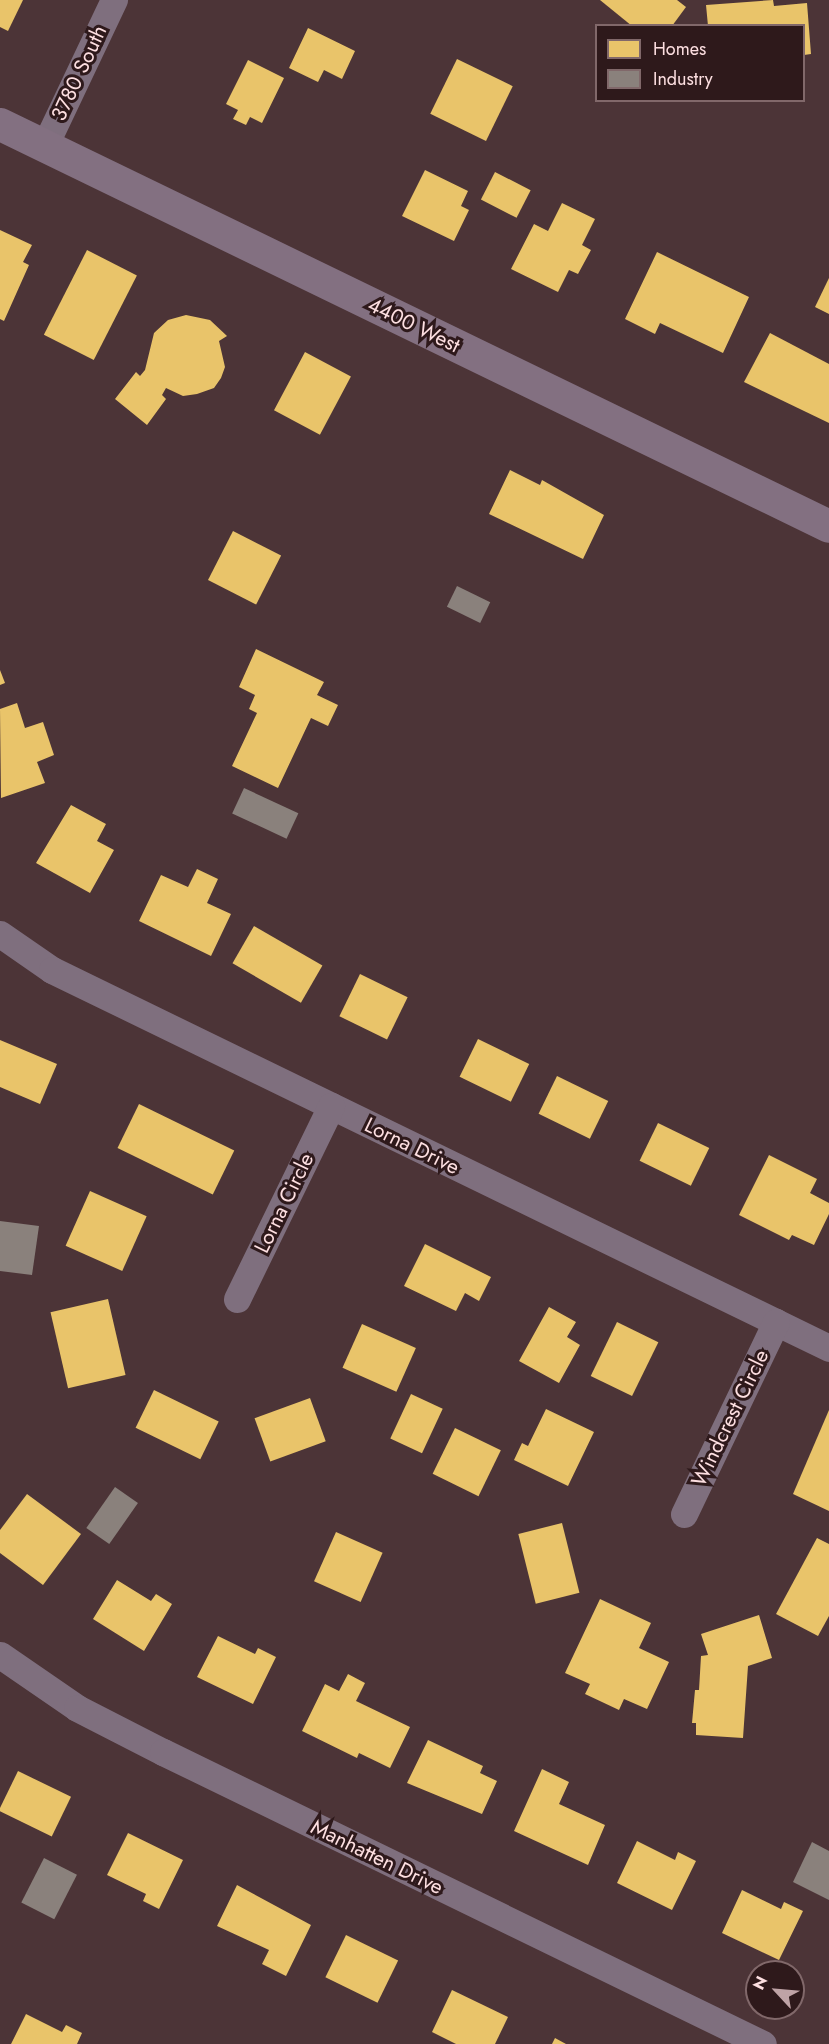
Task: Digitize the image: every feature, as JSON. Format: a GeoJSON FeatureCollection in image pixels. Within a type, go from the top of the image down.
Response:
{"type":"FeatureCollection","features":[{"type":"Feature","properties":{"kind":"street","name":"3780 South"},"geometry":{"type":"LineString","coordinates":[[45,145],[114,0]]}},
{"type":"Feature","properties":{"kind":"street","name":"4400 West"},"geometry":{"type":"LineString","coordinates":[[0,124],[829,526]]}},
{"type":"Feature","properties":{"kind":"street","name":"Lorna Drive"},"geometry":{"type":"LineString","coordinates":[[0,934],[52,970],[829,1348]]}},
{"type":"Feature","properties":{"kind":"street","name":"Lorna Circle"},"geometry":{"type":"LineString","coordinates":[[237,1299],[331,1106]]}},
{"type":"Feature","properties":{"kind":"street","name":"Windcrest Circle"},"geometry":{"type":"LineString","coordinates":[[684,1514],[777,1322]]}},
{"type":"Feature","properties":{"kind":"street","name":"Manhatten Drive"},"geometry":{"type":"LineString","coordinates":[[0,1655],[77,1708],[153,1748],[763,2044]]}},
{"type":"Feature","properties":{"kind":"building: Homes"},"geometry":{"type":"Polygon","coordinates":[[[0,0],[23,0],[8,31],[0,27],[0,0]]]}},
{"type":"Feature","properties":{"kind":"building: Homes"},"geometry":{"type":"Polygon","coordinates":[[[600,0],[677,0],[686,7],[673,24],[630,24],[600,0]]]}},
{"type":"Feature","properties":{"kind":"building: Homes"},"geometry":{"type":"Polygon","coordinates":[[[773,0],[774,6],[807,3],[811,54],[805,55],[805,24],[708,24],[706,5],[773,0]]]}},
{"type":"Feature","properties":{"kind":"building: Homes"},"geometry":{"type":"Polygon","coordinates":[[[308,28],[355,51],[342,79],[324,70],[318,82],[289,68],[308,28]]]}},
{"type":"Feature","properties":{"kind":"building: Homes"},"geometry":{"type":"Polygon","coordinates":[[[457,59],[513,86],[486,141],[430,114],[457,59]]]}},
{"type":"Feature","properties":{"kind":"building: Homes"},"geometry":{"type":"Polygon","coordinates":[[[248,60],[284,78],[262,123],[250,117],[246,125],[233,119],[238,110],[226,104],[248,60]]]}},
{"type":"Feature","properties":{"kind":"building: Homes"},"geometry":{"type":"Polygon","coordinates":[[[425,170],[468,191],[461,206],[469,210],[454,241],[402,216],[425,170]]]}},
{"type":"Feature","properties":{"kind":"building: Homes"},"geometry":{"type":"Polygon","coordinates":[[[495,172],[531,190],[517,218],[481,200],[495,172]]]}},
{"type":"Feature","properties":{"kind":"building: Homes"},"geometry":{"type":"Polygon","coordinates":[[[562,203],[595,219],[582,245],[591,250],[578,274],[569,270],[558,292],[511,269],[534,224],[548,231],[562,203]]]}},
{"type":"Feature","properties":{"kind":"building: Homes"},"geometry":{"type":"Polygon","coordinates":[[[0,230],[32,245],[23,262],[29,265],[4,321],[0,319],[0,230]]]}},
{"type":"Feature","properties":{"kind":"building: Homes"},"geometry":{"type":"Polygon","coordinates":[[[87,250],[137,275],[94,360],[44,335],[87,250]]]}},
{"type":"Feature","properties":{"kind":"building: Homes"},"geometry":{"type":"Polygon","coordinates":[[[657,252],[749,297],[723,353],[660,323],[655,334],[625,319],[657,252]]]}},
{"type":"Feature","properties":{"kind":"building: Homes"},"geometry":{"type":"Polygon","coordinates":[[[829,278],[829,314],[815,307],[829,278]]]}},
{"type":"Feature","properties":{"kind":"building: Homes"},"geometry":{"type":"Polygon","coordinates":[[[186,315],[210,320],[227,336],[219,341],[225,367],[214,388],[183,396],[166,388],[162,395],[166,399],[147,425],[115,399],[136,372],[140,376],[145,370],[154,333],[168,320],[186,315]]]}},
{"type":"Feature","properties":{"kind":"building: Homes"},"geometry":{"type":"Polygon","coordinates":[[[770,333],[829,364],[829,423],[744,382],[770,333]]]}},
{"type":"Feature","properties":{"kind":"building: Homes"},"geometry":{"type":"Polygon","coordinates":[[[305,352],[351,376],[320,435],[274,410],[305,352]]]}},
{"type":"Feature","properties":{"kind":"building: Homes"},"geometry":{"type":"Polygon","coordinates":[[[510,470],[540,485],[542,480],[604,515],[583,559],[489,514],[510,470]]]}},
{"type":"Feature","properties":{"kind":"building: Homes"},"geometry":{"type":"Polygon","coordinates":[[[233,531],[281,556],[256,605],[208,580],[233,531]]]}},
{"type":"Feature","properties":{"kind":"building: Homes"},"geometry":{"type":"Polygon","coordinates":[[[256,649],[324,682],[317,695],[338,705],[328,726],[311,718],[278,788],[232,766],[257,713],[249,709],[255,695],[239,687],[256,649]]]}},
{"type":"Feature","properties":{"kind":"building: Homes"},"geometry":{"type":"Polygon","coordinates":[[[0,670],[5,683],[0,685],[0,670]]]}},
{"type":"Feature","properties":{"kind":"building: Homes"},"geometry":{"type":"Polygon","coordinates":[[[17,703],[25,728],[43,722],[54,755],[37,762],[45,783],[1,798],[0,709],[17,703]]]}},
{"type":"Feature","properties":{"kind":"building: Homes"},"geometry":{"type":"Polygon","coordinates":[[[71,805],[106,824],[97,841],[114,850],[90,893],[36,863],[71,805]]]}},
{"type":"Feature","properties":{"kind":"building: Homes"},"geometry":{"type":"Polygon","coordinates":[[[197,869],[218,879],[207,903],[231,914],[211,956],[139,921],[161,875],[188,887],[197,869]]]}},
{"type":"Feature","properties":{"kind":"building: Homes"},"geometry":{"type":"Polygon","coordinates":[[[254,926],[322,966],[301,1003],[232,963],[254,926]]]}},
{"type":"Feature","properties":{"kind":"building: Homes"},"geometry":{"type":"Polygon","coordinates":[[[360,974],[408,997],[387,1039],[339,1016],[360,974]]]}},
{"type":"Feature","properties":{"kind":"building: Homes"},"geometry":{"type":"Polygon","coordinates":[[[478,1039],[529,1064],[511,1102],[460,1077],[478,1039]]]}},
{"type":"Feature","properties":{"kind":"building: Homes"},"geometry":{"type":"Polygon","coordinates":[[[0,1040],[57,1064],[40,1104],[0,1087],[0,1040]]]}},
{"type":"Feature","properties":{"kind":"building: Homes"},"geometry":{"type":"Polygon","coordinates":[[[557,1076],[608,1101],[590,1139],[539,1114],[557,1076]]]}},
{"type":"Feature","properties":{"kind":"building: Homes"},"geometry":{"type":"Polygon","coordinates":[[[139,1104],[234,1150],[213,1195],[118,1148],[139,1104]]]}},
{"type":"Feature","properties":{"kind":"building: Homes"},"geometry":{"type":"Polygon","coordinates":[[[658,1123],[709,1148],[691,1186],[640,1161],[658,1123]]]}},
{"type":"Feature","properties":{"kind":"building: Homes"},"geometry":{"type":"Polygon","coordinates":[[[769,1155],[817,1179],[810,1193],[829,1203],[829,1214],[814,1245],[792,1235],[789,1240],[739,1215],[769,1155]]]}},
{"type":"Feature","properties":{"kind":"building: Homes"},"geometry":{"type":"Polygon","coordinates":[[[90,1191],[147,1216],[122,1271],[66,1246],[90,1191]]]}},
{"type":"Feature","properties":{"kind":"building: Homes"},"geometry":{"type":"Polygon","coordinates":[[[425,1244],[491,1277],[479,1301],[465,1293],[456,1311],[404,1286],[425,1244]]]}},
{"type":"Feature","properties":{"kind":"building: Homes"},"geometry":{"type":"Polygon","coordinates":[[[108,1299],[126,1375],[68,1388],[51,1312],[108,1299]]]}},
{"type":"Feature","properties":{"kind":"building: Homes"},"geometry":{"type":"Polygon","coordinates":[[[549,1307],[576,1322],[567,1337],[580,1345],[559,1383],[519,1361],[549,1307]]]}},
{"type":"Feature","properties":{"kind":"building: Homes"},"geometry":{"type":"Polygon","coordinates":[[[617,1322],[658,1342],[632,1396],[591,1376],[617,1322]]]}},
{"type":"Feature","properties":{"kind":"building: Homes"},"geometry":{"type":"Polygon","coordinates":[[[362,1324],[416,1348],[396,1392],[342,1368],[362,1324]]]}},
{"type":"Feature","properties":{"kind":"building: Homes"},"geometry":{"type":"Polygon","coordinates":[[[154,1390],[219,1422],[200,1459],[136,1428],[154,1390]]]}},
{"type":"Feature","properties":{"kind":"building: Homes"},"geometry":{"type":"Polygon","coordinates":[[[411,1394],[443,1409],[422,1453],[390,1438],[411,1394]]]}},
{"type":"Feature","properties":{"kind":"building: Homes"},"geometry":{"type":"Polygon","coordinates":[[[310,1398],[326,1441],[270,1461],[255,1418],[310,1398]]]}},
{"type":"Feature","properties":{"kind":"building: Homes"},"geometry":{"type":"Polygon","coordinates":[[[546,1409],[594,1432],[568,1486],[514,1460],[522,1443],[528,1446],[546,1409]]]}},
{"type":"Feature","properties":{"kind":"building: Homes"},"geometry":{"type":"Polygon","coordinates":[[[829,1410],[829,1511],[793,1494],[829,1410]]]}},
{"type":"Feature","properties":{"kind":"building: Homes"},"geometry":{"type":"Polygon","coordinates":[[[455,1428],[501,1450],[478,1496],[433,1474],[455,1428]]]}},
{"type":"Feature","properties":{"kind":"building: Homes"},"geometry":{"type":"Polygon","coordinates":[[[27,1494],[81,1534],[43,1585],[0,1553],[0,1530],[27,1494]]]}},
{"type":"Feature","properties":{"kind":"building: Homes"},"geometry":{"type":"Polygon","coordinates":[[[562,1523],[579,1593],[536,1604],[518,1534],[562,1523]]]}},
{"type":"Feature","properties":{"kind":"building: Homes"},"geometry":{"type":"Polygon","coordinates":[[[336,1532],[383,1553],[361,1602],[314,1581],[336,1532]]]}},
{"type":"Feature","properties":{"kind":"building: Homes"},"geometry":{"type":"Polygon","coordinates":[[[817,1538],[829,1544],[829,1616],[818,1636],[776,1614],[817,1538]]]}},
{"type":"Feature","properties":{"kind":"building: Homes"},"geometry":{"type":"Polygon","coordinates":[[[117,1580],[151,1601],[156,1594],[172,1604],[144,1651],[93,1619],[117,1580]]]}},
{"type":"Feature","properties":{"kind":"building: Homes"},"geometry":{"type":"Polygon","coordinates":[[[600,1599],[651,1623],[639,1648],[669,1662],[647,1709],[624,1699],[619,1710],[585,1694],[590,1684],[565,1673],[600,1599]]]}},
{"type":"Feature","properties":{"kind":"building: Homes"},"geometry":{"type":"Polygon","coordinates":[[[759,1615],[772,1658],[748,1666],[743,1738],[696,1735],[696,1723],[692,1723],[695,1690],[699,1690],[701,1656],[708,1655],[701,1634],[759,1615]]]}},
{"type":"Feature","properties":{"kind":"building: Homes"},"geometry":{"type":"Polygon","coordinates":[[[218,1636],[255,1654],[258,1648],[276,1657],[253,1704],[197,1677],[218,1636]]]}},
{"type":"Feature","properties":{"kind":"building: Homes"},"geometry":{"type":"Polygon","coordinates":[[[348,1674],[365,1683],[356,1701],[410,1727],[390,1768],[359,1753],[357,1758],[302,1731],[325,1684],[339,1691],[348,1674]]]}},
{"type":"Feature","properties":{"kind":"building: Homes"},"geometry":{"type":"Polygon","coordinates":[[[428,1740],[483,1766],[480,1773],[497,1781],[482,1814],[407,1783],[428,1740]]]}},
{"type":"Feature","properties":{"kind":"building: Homes"},"geometry":{"type":"Polygon","coordinates":[[[542,1769],[569,1782],[559,1804],[605,1825],[588,1865],[514,1831],[542,1769]]]}},
{"type":"Feature","properties":{"kind":"building: Homes"},"geometry":{"type":"Polygon","coordinates":[[[18,1771],[71,1797],[52,1836],[0,1811],[18,1771]]]}},
{"type":"Feature","properties":{"kind":"building: Homes"},"geometry":{"type":"Polygon","coordinates":[[[128,1833],[183,1860],[159,1909],[143,1901],[146,1894],[107,1875],[128,1833]]]}},
{"type":"Feature","properties":{"kind":"building: Homes"},"geometry":{"type":"Polygon","coordinates":[[[637,1841],[675,1860],[678,1852],[696,1861],[672,1910],[617,1883],[637,1841]]]}},
{"type":"Feature","properties":{"kind":"building: Homes"},"geometry":{"type":"Polygon","coordinates":[[[237,1885],[311,1925],[286,1976],[262,1964],[269,1950],[217,1926],[237,1885]]]}},
{"type":"Feature","properties":{"kind":"building: Homes"},"geometry":{"type":"Polygon","coordinates":[[[742,1890],[781,1909],[784,1902],[803,1911],[779,1960],[722,1933],[742,1890]]]}},
{"type":"Feature","properties":{"kind":"building: Homes"},"geometry":{"type":"Polygon","coordinates":[[[346,1935],[398,1960],[378,2003],[325,1977],[346,1935]]]}},
{"type":"Feature","properties":{"kind":"building: Homes"},"geometry":{"type":"Polygon","coordinates":[[[452,1990],[508,2017],[495,2044],[456,2044],[432,2032],[452,1990]]]}},
{"type":"Feature","properties":{"kind":"building: Homes"},"geometry":{"type":"Polygon","coordinates":[[[26,2014],[62,2032],[66,2025],[82,2033],[77,2044],[11,2044],[26,2014]]]}},
{"type":"Feature","properties":{"kind":"building: Homes"},"geometry":{"type":"Polygon","coordinates":[[[555,2038],[566,2044],[552,2044],[555,2038]]]}},
{"type":"Feature","properties":{"kind":"building: Industry"},"geometry":{"type":"Polygon","coordinates":[[[457,586],[490,602],[480,623],[447,607],[457,586]]]}},
{"type":"Feature","properties":{"kind":"building: Industry"},"geometry":{"type":"Polygon","coordinates":[[[244,788],[298,813],[287,839],[232,813],[244,788]]]}},
{"type":"Feature","properties":{"kind":"building: Industry"},"geometry":{"type":"Polygon","coordinates":[[[0,1221],[39,1226],[32,1275],[0,1271],[0,1221]]]}},
{"type":"Feature","properties":{"kind":"building: Industry"},"geometry":{"type":"Polygon","coordinates":[[[115,1487],[138,1503],[109,1544],[86,1528],[115,1487]]]}},
{"type":"Feature","properties":{"kind":"building: Industry"},"geometry":{"type":"Polygon","coordinates":[[[812,1842],[829,1851],[829,1900],[793,1882],[812,1842]]]}},
{"type":"Feature","properties":{"kind":"building: Industry"},"geometry":{"type":"Polygon","coordinates":[[[44,1858],[77,1875],[54,1919],[21,1903],[44,1858]]]}}]}
